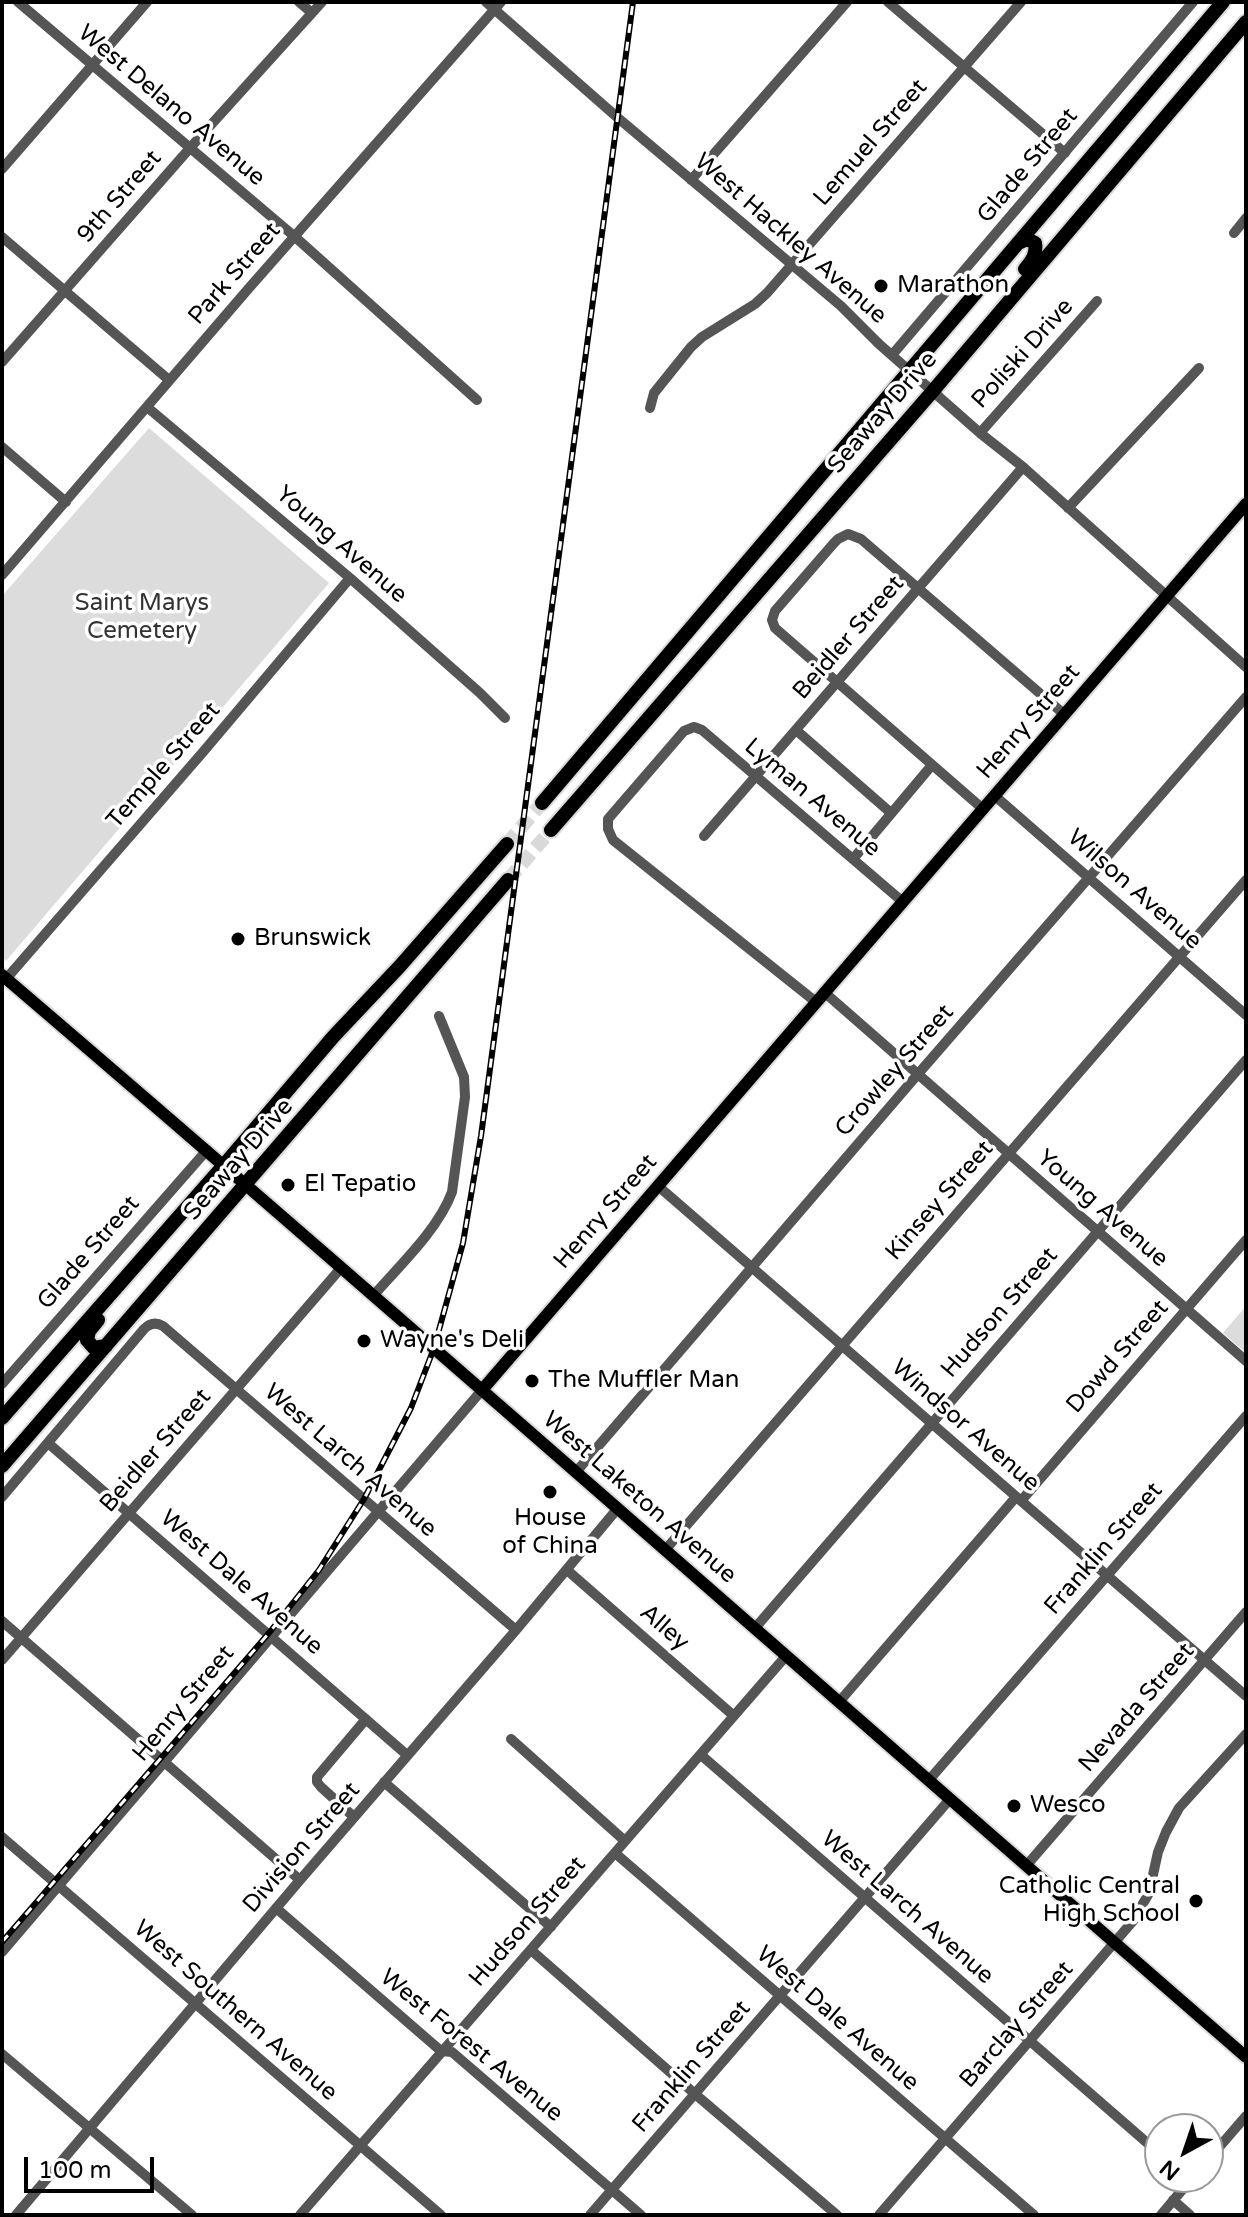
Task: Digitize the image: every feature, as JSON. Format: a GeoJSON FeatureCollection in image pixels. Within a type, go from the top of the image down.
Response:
{"type":"FeatureCollection","features":[{"type":"Feature","properties":{"kind":"highway","name":"Seaway Drive"},"geometry":{"type":"LineString","coordinates":[[542,803],[1223,2]]}},
{"type":"Feature","properties":{"kind":"highway","name":"Seaway Drive"},"geometry":{"type":"LineString","coordinates":[[551,830],[932,392],[1246,22]]}},
{"type":"Feature","properties":{"kind":"highway"},"geometry":{"type":"LineString","coordinates":[[946,374],[956,351],[1033,259],[1036,249],[1033,240],[1018,243]]}},
{"type":"Feature","properties":{"kind":"highway"},"geometry":{"type":"LineString","coordinates":[[811,530],[801,530],[796,526],[798,511],[893,399],[897,385]]}},
{"type":"Feature","properties":{"kind":"highway","name":"Seaway Drive"},"geometry":{"type":"LineString","coordinates":[[2,1418],[333,1037],[507,844]]}},
{"type":"Feature","properties":{"kind":"highway","name":"Seaway Drive"},"geometry":{"type":"LineString","coordinates":[[2,1466],[508,880]]}},
{"type":"Feature","properties":{"kind":"highway"},"geometry":{"type":"LineString","coordinates":[[260,1169],[265,1154],[357,1045],[362,1033],[357,1028],[347,1029],[333,1037]]}},
{"type":"Feature","properties":{"kind":"highway"},"geometry":{"type":"LineString","coordinates":[[106,1346],[97,1349],[91,1346],[87,1340],[89,1331],[205,1197],[209,1182]]}},
{"type":"Feature","properties":{"kind":"main road","name":"Henry Street"},"geometry":{"type":"LineString","coordinates":[[482,1390],[1246,504]]}},
{"type":"Feature","properties":{"kind":"main road","name":"West Laketon Avenue"},"geometry":{"type":"LineString","coordinates":[[4,977],[666,1549],[1246,2057]]}},
{"type":"Feature","properties":{"kind":"street","name":"West Delano Avenue"},"geometry":{"type":"LineString","coordinates":[[18,2],[294,236],[477,400]]}},
{"type":"Feature","properties":{"kind":"street"},"geometry":{"type":"LineString","coordinates":[[2,169],[147,2]]}},
{"type":"Feature","properties":{"kind":"street"},"geometry":{"type":"LineString","coordinates":[[299,2],[312,13]]}},
{"type":"Feature","properties":{"kind":"street","name":"9th Street"},"geometry":{"type":"LineString","coordinates":[[2,362],[322,2]]}},
{"type":"Feature","properties":{"kind":"street"},"geometry":{"type":"LineString","coordinates":[[691,180],[847,2]]}},
{"type":"Feature","properties":{"kind":"street"},"geometry":{"type":"LineString","coordinates":[[888,2],[1065,153]]}},
{"type":"Feature","properties":{"kind":"street","name":"Lemuel Street"},"geometry":{"type":"LineString","coordinates":[[650,408],[654,393],[691,347],[767,293],[1021,2]]}},
{"type":"Feature","properties":{"kind":"street","name":"Glade Street"},"geometry":{"type":"LineString","coordinates":[[892,355],[1193,2]]}},
{"type":"Feature","properties":{"kind":"street","name":"West Hackley Avenue"},"geometry":{"type":"LineString","coordinates":[[493,5],[691,180],[841,306],[932,392],[1023,467],[1246,667]]}},
{"type":"Feature","properties":{"kind":"street","name":"Park Street"},"geometry":{"type":"LineString","coordinates":[[2,575],[493,5]]}},
{"type":"Feature","properties":{"kind":"street"},"geometry":{"type":"LineString","coordinates":[[1234,233],[1246,218]]}},
{"type":"Feature","properties":{"kind":"street"},"geometry":{"type":"LineString","coordinates":[[2,237],[169,380]]}},
{"type":"Feature","properties":{"kind":"street","name":"Poliski Drive"},"geometry":{"type":"LineString","coordinates":[[980,433],[1097,301]]}},
{"type":"Feature","properties":{"kind":"street"},"geometry":{"type":"LineString","coordinates":[[1068,508],[1199,368]]}},
{"type":"Feature","properties":{"kind":"street","name":"Young Avenue"},"geometry":{"type":"LineString","coordinates":[[147,407],[350,578],[505,718]]}},
{"type":"Feature","properties":{"kind":"street"},"geometry":{"type":"LineString","coordinates":[[2,447],[66,502]]}},
{"type":"Feature","properties":{"kind":"street","name":"Beidler Street"},"geometry":{"type":"LineString","coordinates":[[704,836],[1023,467]]}},
{"type":"Feature","properties":{"kind":"street"},"geometry":{"type":"LineString","coordinates":[[983,809],[778,632],[772,620],[775,611],[834,543],[848,534],[861,539],[1065,715]]}},
{"type":"Feature","properties":{"kind":"street","name":"Temple Street"},"geometry":{"type":"LineString","coordinates":[[4,977],[203,752],[350,578]]}},
{"type":"Feature","properties":{"kind":"street","name":"Crowley Street"},"geometry":{"type":"LineString","coordinates":[[576,1472],[1246,697]]}},
{"type":"Feature","properties":{"kind":"street","name":"Lyman Avenue"},"geometry":{"type":"LineString","coordinates":[[608,829],[608,819],[684,731],[694,727],[702,730],[903,902]]}},
{"type":"Feature","properties":{"kind":"street"},"geometry":{"type":"LineString","coordinates":[[796,730],[891,813]]}},
{"type":"Feature","properties":{"kind":"street"},"geometry":{"type":"LineString","coordinates":[[853,859],[932,765]]}},
{"type":"Feature","properties":{"kind":"street","name":"Wilson Avenue"},"geometry":{"type":"LineString","coordinates":[[995,796],[1246,1015]]}},
{"type":"Feature","properties":{"kind":"street","name":"Young Avenue"},"geometry":{"type":"LineString","coordinates":[[608,829],[613,840],[918,1074],[1246,1361]]}},
{"type":"Feature","properties":{"kind":"street","name":"Kinsey Street"},"geometry":{"type":"LineString","coordinates":[[666,1549],[1246,880]]}},
{"type":"Feature","properties":{"kind":"street"},"geometry":{"type":"LineString","coordinates":[[373,1296],[432,1227],[452,1192],[465,1097],[464,1077],[439,1016]]}},
{"type":"Feature","properties":{"kind":"street","name":"Hudson Street"},"geometry":{"type":"LineString","coordinates":[[755,1628],[1246,1060]]}},
{"type":"Feature","properties":{"kind":"street","name":"Glade Street"},"geometry":{"type":"LineString","coordinates":[[2,1384],[207,1150]]}},
{"type":"Feature","properties":{"kind":"street","name":"Windsor Avenue"},"geometry":{"type":"LineString","coordinates":[[658,1186],[1246,1696]]}},
{"type":"Feature","properties":{"kind":"street","name":"Dowd Street"},"geometry":{"type":"LineString","coordinates":[[839,1702],[1246,1240]]}},
{"type":"Feature","properties":{"kind":"street","name":"Beidler Street"},"geometry":{"type":"LineString","coordinates":[[2,1660],[341,1268]]}},
{"type":"Feature","properties":{"kind":"street","name":"West Larch Avenue"},"geometry":{"type":"LineString","coordinates":[[48,1443],[144,1329],[157,1323],[516,1630]]}},
{"type":"Feature","properties":{"kind":"street","name":"Henry Street"},"geometry":{"type":"LineString","coordinates":[[2,1952],[482,1390]]}},
{"type":"Feature","properties":{"kind":"street","name":"Franklin Street"},"geometry":{"type":"LineString","coordinates":[[929,1780],[1246,1416]]}},
{"type":"Feature","properties":{"kind":"street"},"geometry":{"type":"LineString","coordinates":[[2,1497],[48,1443]]}},
{"type":"Feature","properties":{"kind":"street","name":"West Dale Avenue"},"geometry":{"type":"LineString","coordinates":[[48,1443],[407,1755]]}},
{"type":"Feature","properties":{"kind":"street","name":"Division Street"},"geometry":{"type":"LineString","coordinates":[[16,2215],[298,1878],[516,1630],[618,1508]]}},
{"type":"Feature","properties":{"kind":"street","name":"Alley"},"geometry":{"type":"LineString","coordinates":[[567,1570],[734,1716]]}},
{"type":"Feature","properties":{"kind":"street","name":"Nevada Street"},"geometry":{"type":"LineString","coordinates":[[1026,1866],[1246,1612]]}},
{"type":"Feature","properties":{"kind":"street"},"geometry":{"type":"LineString","coordinates":[[2,1621],[298,1878]]}},
{"type":"Feature","properties":{"kind":"street","name":"Hudson Street"},"geometry":{"type":"LineString","coordinates":[[300,2215],[615,1853],[622,1838],[701,1755],[786,1656]]}},
{"type":"Feature","properties":{"kind":"street"},"geometry":{"type":"LineString","coordinates":[[354,1817],[321,1787],[317,1777],[366,1719]]}},
{"type":"Feature","properties":{"kind":"street","name":"Barclay Street"},"geometry":{"type":"LineString","coordinates":[[879,2215],[1133,1921],[1149,1893],[1158,1852],[1179,1808],[1246,1734]]}},
{"type":"Feature","properties":{"kind":"street"},"geometry":{"type":"LineString","coordinates":[[511,1739],[622,1838]]}},
{"type":"Feature","properties":{"kind":"street","name":"West Larch Avenue"},"geometry":{"type":"LineString","coordinates":[[701,1755],[1144,2140]]}},
{"type":"Feature","properties":{"kind":"street"},"geometry":{"type":"LineString","coordinates":[[384,1782],[551,1927]]}},
{"type":"Feature","properties":{"kind":"street","name":"Franklin Street"},"geometry":{"type":"LineString","coordinates":[[590,2215],[950,1799]]}},
{"type":"Feature","properties":{"kind":"street","name":"West Southern Avenue"},"geometry":{"type":"LineString","coordinates":[[2,1837],[441,2215]]}},
{"type":"Feature","properties":{"kind":"street","name":"West Dale Avenue"},"geometry":{"type":"LineString","coordinates":[[615,1853],[1034,2215]]}},
{"type":"Feature","properties":{"kind":"street","name":"West Forest Avenue"},"geometry":{"type":"LineString","coordinates":[[276,1908],[441,2051],[452,2052],[641,2215]]}},
{"type":"Feature","properties":{"kind":"street"},"geometry":{"type":"LineString","coordinates":[[531,1950],[837,2215]]}},
{"type":"Feature","properties":{"kind":"street"},"geometry":{"type":"LineString","coordinates":[[2,2054],[192,2215]]}},
{"type":"Feature","properties":{"kind":"street"},"geometry":{"type":"LineString","coordinates":[[1224,2141],[1246,2116]]}},
{"type":"Feature","properties":{"kind":"street"},"geometry":{"type":"LineString","coordinates":[[1161,2215],[1178,2193]]}},
{"type":"Feature","properties":{"kind":"street"},"geometry":{"type":"LineString","coordinates":[[1173,2200],[1190,2215]]}},
{"type":"Feature","properties":{"kind":"green space","name":"Saint Marys Cemetery"},"geometry":{"type":"Polygon","coordinates":[[[149,428],[329,583],[6,961],[2,957],[2,596],[149,428]]]}},
{"type":"Feature","properties":{"kind":"green space"},"geometry":{"type":"Polygon","coordinates":[[[1246,1306],[1246,1353],[1223,1333],[1246,1306]]]}},
{"type":"Feature","properties":{"kind":"tunnel"},"geometry":{"type":"LineString","coordinates":[[507,844],[542,803]]}},
{"type":"Feature","properties":{"kind":"tunnel"},"geometry":{"type":"LineString","coordinates":[[508,880],[551,830]]}},
{"type":"Feature","properties":{"kind":"railway"},"geometry":{"type":"LineString","coordinates":[[2,1942],[269,1633],[319,1570],[364,1499],[411,1408],[434,1348],[463,1243],[481,1136],[633,2]]}},
{"type":"Feature","properties":{"kind":"place","name":"Marathon"},"geometry":{"type":"Point","coordinates":[881,286]}},
{"type":"Feature","properties":{"kind":"place","name":"Brunswick"},"geometry":{"type":"Point","coordinates":[238,939]}},
{"type":"Feature","properties":{"kind":"place","name":"El Tepatio"},"geometry":{"type":"Point","coordinates":[288,1185]}},
{"type":"Feature","properties":{"kind":"place","name":"Wayne's Deli"},"geometry":{"type":"Point","coordinates":[364,1341]}},
{"type":"Feature","properties":{"kind":"place","name":"The Muffler Man"},"geometry":{"type":"Point","coordinates":[532,1381]}},
{"type":"Feature","properties":{"kind":"place","name":"House of China"},"geometry":{"type":"Point","coordinates":[550,1492]}},
{"type":"Feature","properties":{"kind":"place","name":"Wesco"},"geometry":{"type":"Point","coordinates":[1014,1806]}},
{"type":"Feature","properties":{"kind":"place","name":"Catholic Central High School"},"geometry":{"type":"Point","coordinates":[1196,1901]}}]}
